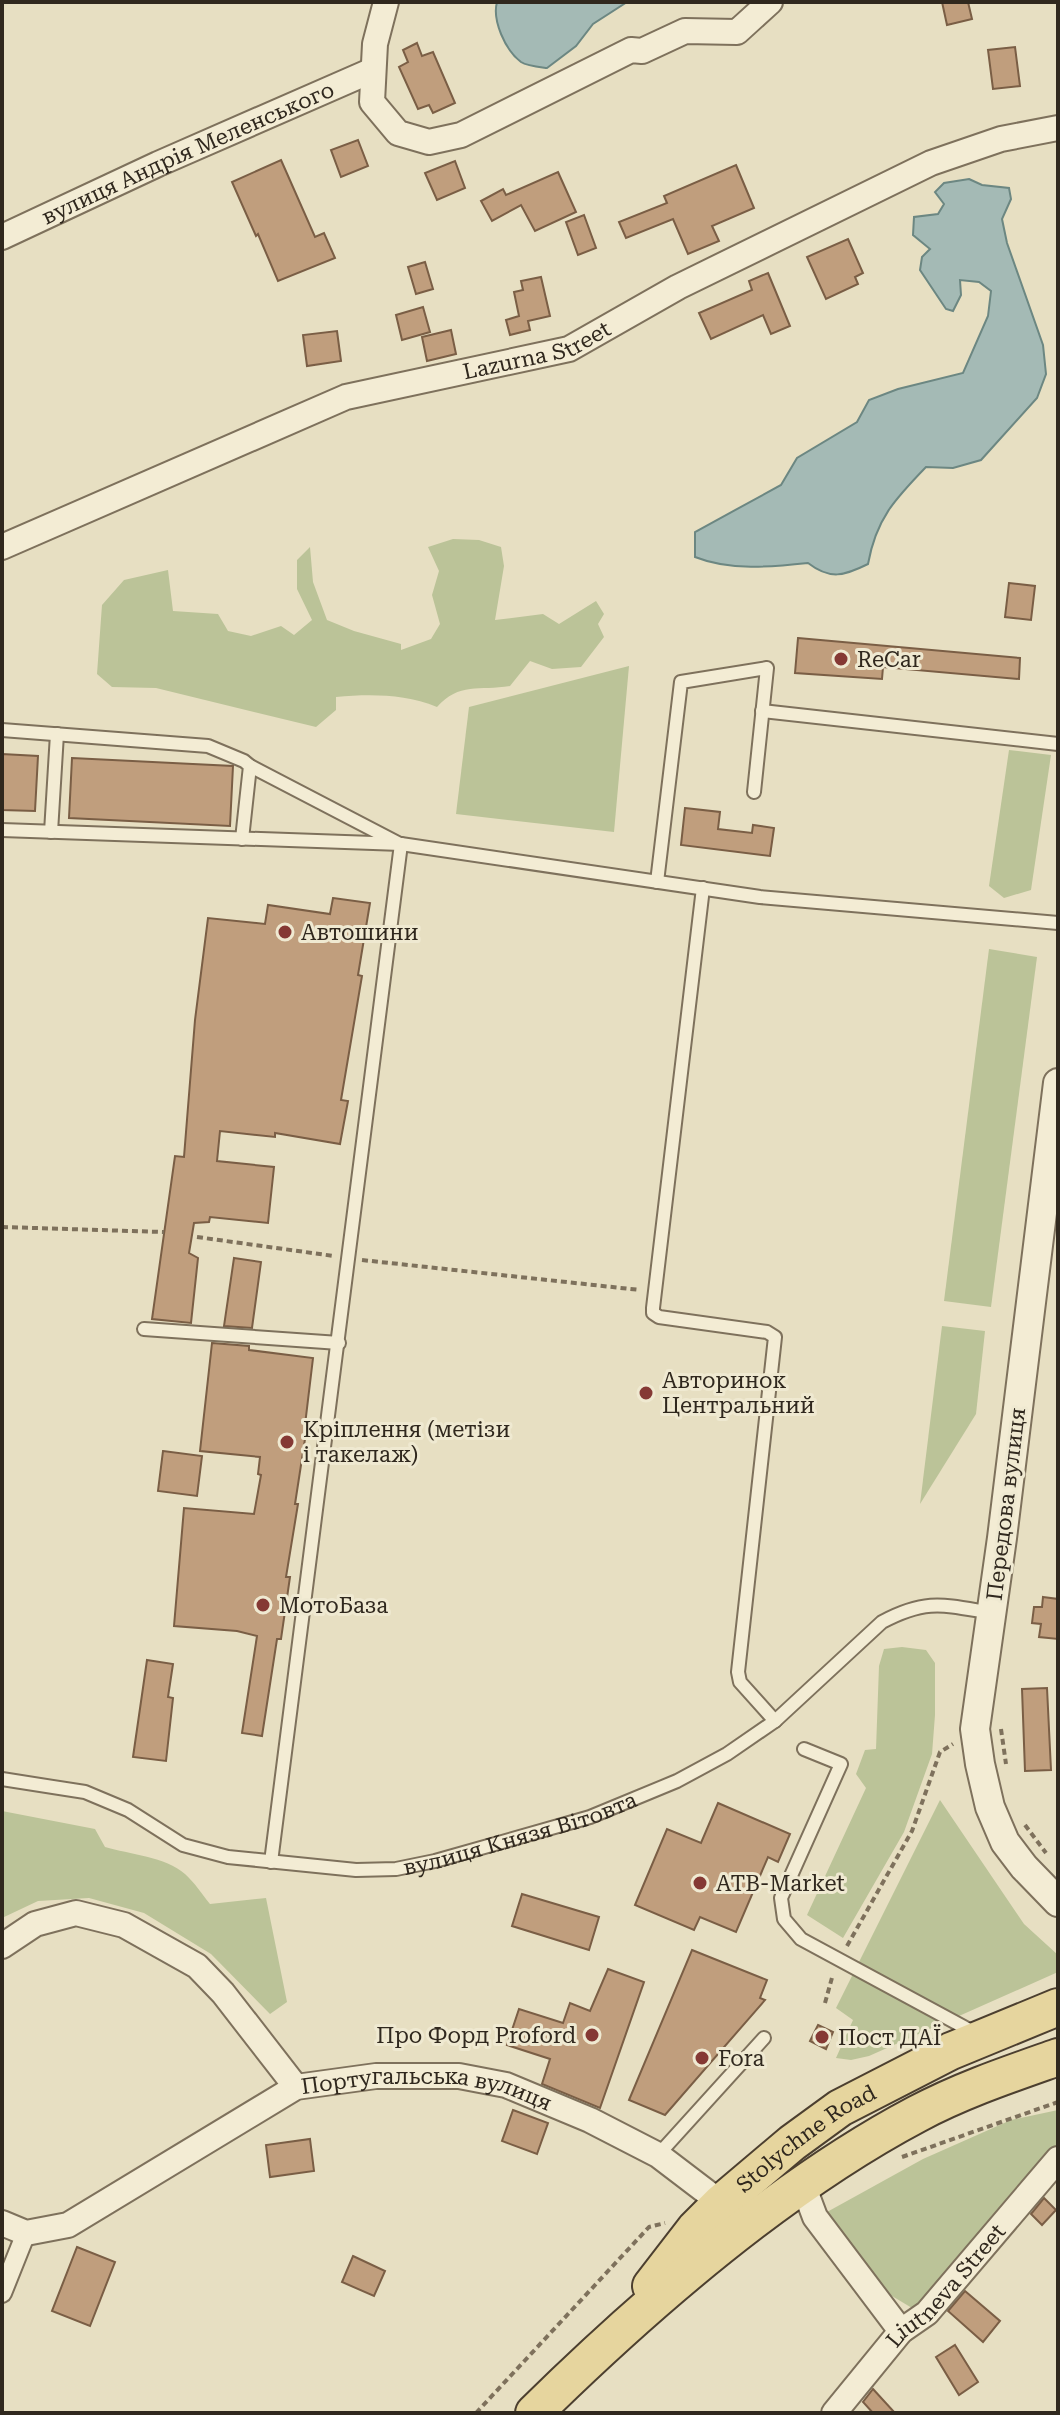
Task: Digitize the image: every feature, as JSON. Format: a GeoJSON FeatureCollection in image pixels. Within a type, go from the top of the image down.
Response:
{"type":"FeatureCollection","features":[{"type":"Feature","properties":{"kind":"main road","name":"Stolychne Road"},"geometry":{"type":"LineString","coordinates":[[608,2341],[695,2229],[792,2143],[840,2108],[893,2079],[1058,2007]]}},
{"type":"Feature","properties":{"kind":"main road","name":"Stolychne Road"},"geometry":{"type":"LineString","coordinates":[[534,2413],[608,2341],[716,2250],[803,2185],[868,2141],[918,2113],[982,2083],[1058,2057]]}},
{"type":"Feature","properties":{"kind":"street"},"geometry":{"type":"LineString","coordinates":[[386,2],[375,44],[372,102],[398,133],[429,142],[461,135],[631,50],[642,51],[685,31],[737,32],[770,2]]}},
{"type":"Feature","properties":{"kind":"street","name":"вулиця Андрія Меленського"},"geometry":{"type":"LineString","coordinates":[[2,237],[158,164],[373,70]]}},
{"type":"Feature","properties":{"kind":"street","name":"Lazurna Street"},"geometry":{"type":"LineString","coordinates":[[2,547],[346,397],[569,349],[678,287],[931,163],[1001,139],[1058,128]]}},
{"type":"Feature","properties":{"kind":"street","name":"Передова вулиця"},"geometry":{"type":"LineString","coordinates":[[1058,1083],[992,1613],[988,1728],[980,1764],[990,1807],[1005,1842],[1058,1902]]}},
{"type":"Feature","properties":{"kind":"street"},"geometry":{"type":"LineString","coordinates":[[2,1946],[35,1924],[76,1913],[124,1925],[197,1966],[223,1993],[296,2087]]}},
{"type":"Feature","properties":{"kind":"street","name":"Португальська вулиця"},"geometry":{"type":"LineString","coordinates":[[26,2233],[68,2225],[296,2087],[376,2076],[470,2078],[506,2085],[590,2120],[658,2155],[721,2203]]}},
{"type":"Feature","properties":{"kind":"street","name":"Liutneva Street"},"geometry":{"type":"LineString","coordinates":[[834,2413],[901,2331],[927,2313],[1058,2159]]}},
{"type":"Feature","properties":{"kind":"street"},"geometry":{"type":"LineString","coordinates":[[803,2185],[815,2217],[901,2331]]}},
{"type":"Feature","properties":{"kind":"street"},"geometry":{"type":"LineString","coordinates":[[2,2223],[26,2233],[2,2293]]}},
{"type":"Feature","properties":{"kind":"lane"},"geometry":{"type":"LineString","coordinates":[[657,882],[681,682],[767,668],[754,792]]}},
{"type":"Feature","properties":{"kind":"lane"},"geometry":{"type":"LineString","coordinates":[[762,711],[1058,744]]}},
{"type":"Feature","properties":{"kind":"lane"},"geometry":{"type":"LineString","coordinates":[[2,730],[208,746],[244,761],[401,844]]}},
{"type":"Feature","properties":{"kind":"lane"},"geometry":{"type":"LineString","coordinates":[[51,832],[57,734]]}},
{"type":"Feature","properties":{"kind":"lane"},"geometry":{"type":"LineString","coordinates":[[242,839],[250,766]]}},
{"type":"Feature","properties":{"kind":"lane"},"geometry":{"type":"LineString","coordinates":[[2,830],[401,844],[760,897],[1058,923]]}},
{"type":"Feature","properties":{"kind":"lane"},"geometry":{"type":"LineString","coordinates":[[271,1862],[401,844]]}},
{"type":"Feature","properties":{"kind":"lane"},"geometry":{"type":"LineString","coordinates":[[703,888],[653,1313],[659,1317],[767,1332],[775,1337],[738,1672],[740,1682],[775,1721]]}},
{"type":"Feature","properties":{"kind":"lane"},"geometry":{"type":"LineString","coordinates":[[144,1329],[339,1343]]}},
{"type":"Feature","properties":{"kind":"lane","name":"вулиця Князя Вітовта"},"geometry":{"type":"LineString","coordinates":[[2,1779],[85,1792],[128,1810],[183,1845],[228,1857],[356,1870],[396,1869],[590,1817],[663,1787],[727,1754],[775,1721],[882,1622],[897,1614],[920,1605],[943,1605],[992,1613]]}},
{"type":"Feature","properties":{"kind":"lane"},"geometry":{"type":"LineString","coordinates":[[804,1749],[841,1764],[781,1898],[784,1919],[801,1939],[983,2038]]}},
{"type":"Feature","properties":{"kind":"lane"},"geometry":{"type":"LineString","coordinates":[[658,2155],[764,2038]]}},
{"type":"Feature","properties":{"kind":"path"},"geometry":{"type":"LineString","coordinates":[[2,1227],[164,1232]]}},
{"type":"Feature","properties":{"kind":"path"},"geometry":{"type":"LineString","coordinates":[[197,1237],[350,1258],[654,1291]]}},
{"type":"Feature","properties":{"kind":"path"},"geometry":{"type":"LineString","coordinates":[[846,1948],[912,1831],[940,1752],[988,1728],[1007,1769]]}},
{"type":"Feature","properties":{"kind":"path"},"geometry":{"type":"LineString","coordinates":[[1022,1822],[1049,1857]]}},
{"type":"Feature","properties":{"kind":"path"},"geometry":{"type":"LineString","coordinates":[[825,2003],[833,1972]]}},
{"type":"Feature","properties":{"kind":"path"},"geometry":{"type":"LineString","coordinates":[[891,2161],[1058,2102]]}},
{"type":"Feature","properties":{"kind":"path"},"geometry":{"type":"LineString","coordinates":[[476,2413],[649,2227],[672,2221]]}},
{"type":"Feature","properties":{"kind":"green space"},"geometry":{"type":"Polygon","coordinates":[[[453,539],[479,540],[501,547],[504,566],[495,620],[543,614],[559,624],[596,601],[604,614],[598,624],[604,637],[581,667],[552,669],[530,661],[510,686],[462,691],[445,699],[437,707],[387,696],[336,697],[336,710],[316,727],[156,688],[112,687],[97,674],[102,605],[124,580],[168,570],[173,611],[218,614],[228,631],[251,636],[281,626],[294,635],[312,620],[297,589],[297,560],[310,547],[313,582],[327,620],[401,644],[401,650],[431,639],[440,624],[432,595],[439,571],[428,547],[453,539]]]}},
{"type":"Feature","properties":{"kind":"green space"},"geometry":{"type":"Polygon","coordinates":[[[629,666],[614,832],[456,814],[469,707],[629,666]]]}},
{"type":"Feature","properties":{"kind":"green space"},"geometry":{"type":"Polygon","coordinates":[[[1009,750],[1051,755],[1031,890],[1004,898],[989,886],[1009,750]]]}},
{"type":"Feature","properties":{"kind":"green space"},"geometry":{"type":"Polygon","coordinates":[[[989,949],[1037,957],[991,1307],[944,1301],[989,949]]]}},
{"type":"Feature","properties":{"kind":"green space"},"geometry":{"type":"Polygon","coordinates":[[[942,1326],[985,1331],[976,1414],[920,1504],[942,1326]]]}},
{"type":"Feature","properties":{"kind":"green space"},"geometry":{"type":"Polygon","coordinates":[[[902,1647],[926,1650],[935,1663],[932,1754],[904,1832],[843,1938],[807,1915],[866,1788],[856,1774],[865,1750],[876,1749],[879,1666],[884,1649],[902,1647]]]}},
{"type":"Feature","properties":{"kind":"green space"},"geometry":{"type":"Polygon","coordinates":[[[940,1800],[1024,1924],[1058,1955],[1058,1972],[869,2056],[851,2060],[836,2058],[853,2020],[836,2008],[940,1800]]]}},
{"type":"Feature","properties":{"kind":"green space"},"geometry":{"type":"Polygon","coordinates":[[[2,1811],[95,1829],[105,1847],[177,1868],[210,1904],[266,1898],[287,2002],[270,2014],[211,1954],[144,1913],[89,1898],[38,1901],[2,1918],[2,1811]]]}},
{"type":"Feature","properties":{"kind":"green space"},"geometry":{"type":"Polygon","coordinates":[[[1058,2110],[1058,2152],[945,2296],[912,2308],[882,2290],[827,2212],[923,2159],[1011,2120],[1058,2110]]]}},
{"type":"Feature","properties":{"kind":"water"},"geometry":{"type":"Polygon","coordinates":[[[497,2],[627,2],[593,24],[576,46],[547,68],[524,63],[515,57],[498,26],[497,2]]]}},
{"type":"Feature","properties":{"kind":"water"},"geometry":{"type":"Polygon","coordinates":[[[969,179],[982,185],[1009,188],[1011,199],[1002,219],[1007,243],[1043,345],[1046,374],[1037,398],[981,460],[953,468],[926,467],[888,511],[876,534],[868,564],[844,573],[830,574],[808,563],[736,566],[695,557],[695,532],[781,485],[797,458],[857,422],[869,400],[898,389],[963,373],[988,316],[991,291],[979,282],[960,280],[961,295],[953,311],[946,309],[920,270],[922,257],[930,249],[913,235],[914,217],[938,214],[944,204],[935,192],[944,183],[969,179]]]}},
{"type":"Feature","properties":{"kind":"building"},"geometry":{"type":"Polygon","coordinates":[[[942,2],[968,2],[972,19],[947,25],[942,2]]]}},
{"type":"Feature","properties":{"kind":"building"},"geometry":{"type":"Polygon","coordinates":[[[417,43],[422,56],[433,52],[455,103],[433,113],[429,105],[418,109],[399,67],[408,62],[403,50],[417,43]]]}},
{"type":"Feature","properties":{"kind":"building"},"geometry":{"type":"Polygon","coordinates":[[[1015,47],[1020,86],[993,89],[988,50],[1015,47]]]}},
{"type":"Feature","properties":{"kind":"building"},"geometry":{"type":"Polygon","coordinates":[[[358,140],[368,166],[341,177],[331,150],[358,140]]]}},
{"type":"Feature","properties":{"kind":"building"},"geometry":{"type":"Polygon","coordinates":[[[281,160],[315,237],[324,233],[335,258],[278,281],[232,182],[281,160]]]}},
{"type":"Feature","properties":{"kind":"building"},"geometry":{"type":"Polygon","coordinates":[[[455,161],[465,188],[437,200],[425,173],[455,161]]]}},
{"type":"Feature","properties":{"kind":"building"},"geometry":{"type":"Polygon","coordinates":[[[736,165],[754,208],[712,226],[719,241],[688,254],[673,219],[626,238],[619,222],[667,203],[664,196],[736,165]]]}},
{"type":"Feature","properties":{"kind":"building"},"geometry":{"type":"Polygon","coordinates":[[[558,172],[576,212],[535,231],[521,205],[492,221],[481,201],[503,189],[506,195],[558,172]]]}},
{"type":"Feature","properties":{"kind":"building"},"geometry":{"type":"Polygon","coordinates":[[[584,215],[596,248],[578,255],[566,222],[584,215]]]}},
{"type":"Feature","properties":{"kind":"building"},"geometry":{"type":"Polygon","coordinates":[[[848,239],[863,273],[855,277],[858,284],[826,299],[807,257],[848,239]]]}},
{"type":"Feature","properties":{"kind":"building"},"geometry":{"type":"Polygon","coordinates":[[[425,262],[433,289],[416,294],[408,267],[425,262]]]}},
{"type":"Feature","properties":{"kind":"building"},"geometry":{"type":"Polygon","coordinates":[[[768,273],[790,326],[771,334],[763,315],[711,339],[699,313],[752,290],[749,281],[768,273]]]}},
{"type":"Feature","properties":{"kind":"building"},"geometry":{"type":"Polygon","coordinates":[[[541,277],[550,316],[528,321],[530,330],[510,335],[506,320],[519,316],[514,292],[523,290],[521,281],[541,277]]]}},
{"type":"Feature","properties":{"kind":"building"},"geometry":{"type":"Polygon","coordinates":[[[423,307],[430,332],[402,340],[396,315],[423,307]]]}},
{"type":"Feature","properties":{"kind":"building"},"geometry":{"type":"Polygon","coordinates":[[[451,330],[456,354],[427,361],[422,337],[451,330]]]}},
{"type":"Feature","properties":{"kind":"building"},"geometry":{"type":"Polygon","coordinates":[[[337,331],[341,361],[307,366],[303,335],[337,331]]]}},
{"type":"Feature","properties":{"kind":"building"},"geometry":{"type":"Polygon","coordinates":[[[1009,583],[1035,586],[1031,620],[1005,617],[1009,583]]]}},
{"type":"Feature","properties":{"kind":"building"},"geometry":{"type":"Polygon","coordinates":[[[798,638],[1020,658],[1019,679],[883,667],[882,679],[795,673],[798,638]]]}},
{"type":"Feature","properties":{"kind":"building"},"geometry":{"type":"Polygon","coordinates":[[[2,754],[38,756],[35,811],[2,810],[2,754]]]}},
{"type":"Feature","properties":{"kind":"building"},"geometry":{"type":"Polygon","coordinates":[[[72,758],[233,766],[230,826],[69,818],[72,758]]]}},
{"type":"Feature","properties":{"kind":"building"},"geometry":{"type":"Polygon","coordinates":[[[685,808],[720,812],[718,829],[752,833],[753,825],[774,828],[770,856],[681,845],[685,808]]]}},
{"type":"Feature","properties":{"kind":"building"},"geometry":{"type":"Polygon","coordinates":[[[333,898],[370,903],[358,975],[362,976],[341,1100],[348,1101],[340,1144],[275,1133],[275,1137],[220,1131],[217,1161],[274,1167],[268,1223],[210,1217],[209,1222],[194,1223],[189,1253],[198,1258],[191,1323],[152,1319],[175,1156],[184,1157],[195,1020],[208,918],[265,924],[268,905],[330,914],[333,898]]]}},
{"type":"Feature","properties":{"kind":"building"},"geometry":{"type":"Polygon","coordinates":[[[234,1258],[261,1262],[252,1328],[224,1326],[234,1258]]]}},
{"type":"Feature","properties":{"kind":"building"},"geometry":{"type":"Polygon","coordinates":[[[212,1343],[249,1346],[249,1350],[313,1358],[295,1504],[298,1504],[286,1577],[290,1577],[262,1736],[242,1733],[257,1636],[237,1631],[174,1626],[184,1508],[254,1514],[261,1475],[258,1474],[260,1457],[200,1451],[212,1343]]]}},
{"type":"Feature","properties":{"kind":"building"},"geometry":{"type":"Polygon","coordinates":[[[163,1451],[202,1456],[197,1496],[158,1491],[163,1451]]]}},
{"type":"Feature","properties":{"kind":"building"},"geometry":{"type":"Polygon","coordinates":[[[1043,1597],[1058,1599],[1058,1639],[1039,1637],[1041,1624],[1032,1623],[1034,1607],[1042,1607],[1043,1597]]]}},
{"type":"Feature","properties":{"kind":"building"},"geometry":{"type":"Polygon","coordinates":[[[147,1660],[173,1664],[168,1697],[173,1698],[166,1761],[133,1757],[147,1660]]]}},
{"type":"Feature","properties":{"kind":"building"},"geometry":{"type":"Polygon","coordinates":[[[1047,1688],[1051,1770],[1025,1771],[1022,1689],[1047,1688]]]}},
{"type":"Feature","properties":{"kind":"building","name":"ATB-Market"},"geometry":{"type":"Polygon","coordinates":[[[718,1803],[790,1834],[778,1862],[768,1857],[736,1932],[700,1917],[694,1930],[635,1905],[667,1829],[701,1843],[718,1803]]]}},
{"type":"Feature","properties":{"kind":"building"},"geometry":{"type":"Polygon","coordinates":[[[522,1894],[599,1917],[589,1950],[512,1926],[522,1894]]]}},
{"type":"Feature","properties":{"kind":"building"},"geometry":{"type":"Polygon","coordinates":[[[692,1950],[767,1980],[760,1998],[765,2000],[665,2115],[629,2100],[692,1950]]]}},
{"type":"Feature","properties":{"kind":"building","name":"Про Форд Proford"},"geometry":{"type":"Polygon","coordinates":[[[608,1969],[644,1982],[600,2108],[542,2084],[550,2059],[507,2045],[519,2009],[563,2023],[570,2003],[590,2011],[608,1969]]]}},
{"type":"Feature","properties":{"kind":"building","name":"Пост ДАЇ"},"geometry":{"type":"Polygon","coordinates":[[[818,2025],[833,2032],[826,2049],[810,2041],[818,2025]]]}},
{"type":"Feature","properties":{"kind":"building"},"geometry":{"type":"Polygon","coordinates":[[[513,2110],[548,2123],[537,2154],[502,2141],[513,2110]]]}},
{"type":"Feature","properties":{"kind":"building"},"geometry":{"type":"Polygon","coordinates":[[[310,2139],[314,2171],[270,2177],[266,2145],[310,2139]]]}},
{"type":"Feature","properties":{"kind":"building"},"geometry":{"type":"Polygon","coordinates":[[[1044,2198],[1056,2210],[1042,2225],[1031,2214],[1044,2198]]]}},
{"type":"Feature","properties":{"kind":"building"},"geometry":{"type":"Polygon","coordinates":[[[77,2247],[115,2262],[90,2326],[52,2311],[77,2247]]]}},
{"type":"Feature","properties":{"kind":"building"},"geometry":{"type":"Polygon","coordinates":[[[353,2256],[385,2271],[374,2296],[342,2282],[353,2256]]]}},
{"type":"Feature","properties":{"kind":"building"},"geometry":{"type":"Polygon","coordinates":[[[965,2291],[1000,2321],[983,2342],[948,2311],[965,2291]]]}},
{"type":"Feature","properties":{"kind":"building"},"geometry":{"type":"Polygon","coordinates":[[[955,2345],[978,2382],[959,2395],[936,2357],[955,2345]]]}},
{"type":"Feature","properties":{"kind":"building"},"geometry":{"type":"Polygon","coordinates":[[[873,2389],[895,2413],[873,2413],[863,2402],[873,2389]]]}},
{"type":"Feature","properties":{"kind":"place","name":"ReCar"},"geometry":{"type":"Point","coordinates":[841,659]}},
{"type":"Feature","properties":{"kind":"place","name":"Автошини"},"geometry":{"type":"Point","coordinates":[285,932]}},
{"type":"Feature","properties":{"kind":"place","name":"Авторинок Центральний"},"geometry":{"type":"Point","coordinates":[646,1393]}},
{"type":"Feature","properties":{"kind":"place","name":"Кріплення (метізи і такелаж)"},"geometry":{"type":"Point","coordinates":[287,1442]}},
{"type":"Feature","properties":{"kind":"place","name":"МотоБаза"},"geometry":{"type":"Point","coordinates":[263,1605]}},
{"type":"Feature","properties":{"kind":"place","name":"ATB-Market"},"geometry":{"type":"Point","coordinates":[700,1883]}},
{"type":"Feature","properties":{"kind":"place","name":"Про Форд Proford"},"geometry":{"type":"Point","coordinates":[592,2035]}},
{"type":"Feature","properties":{"kind":"place","name":"Пост ДАЇ"},"geometry":{"type":"Point","coordinates":[822,2037]}},
{"type":"Feature","properties":{"kind":"place","name":"Fora"},"geometry":{"type":"Point","coordinates":[702,2058]}}]}
